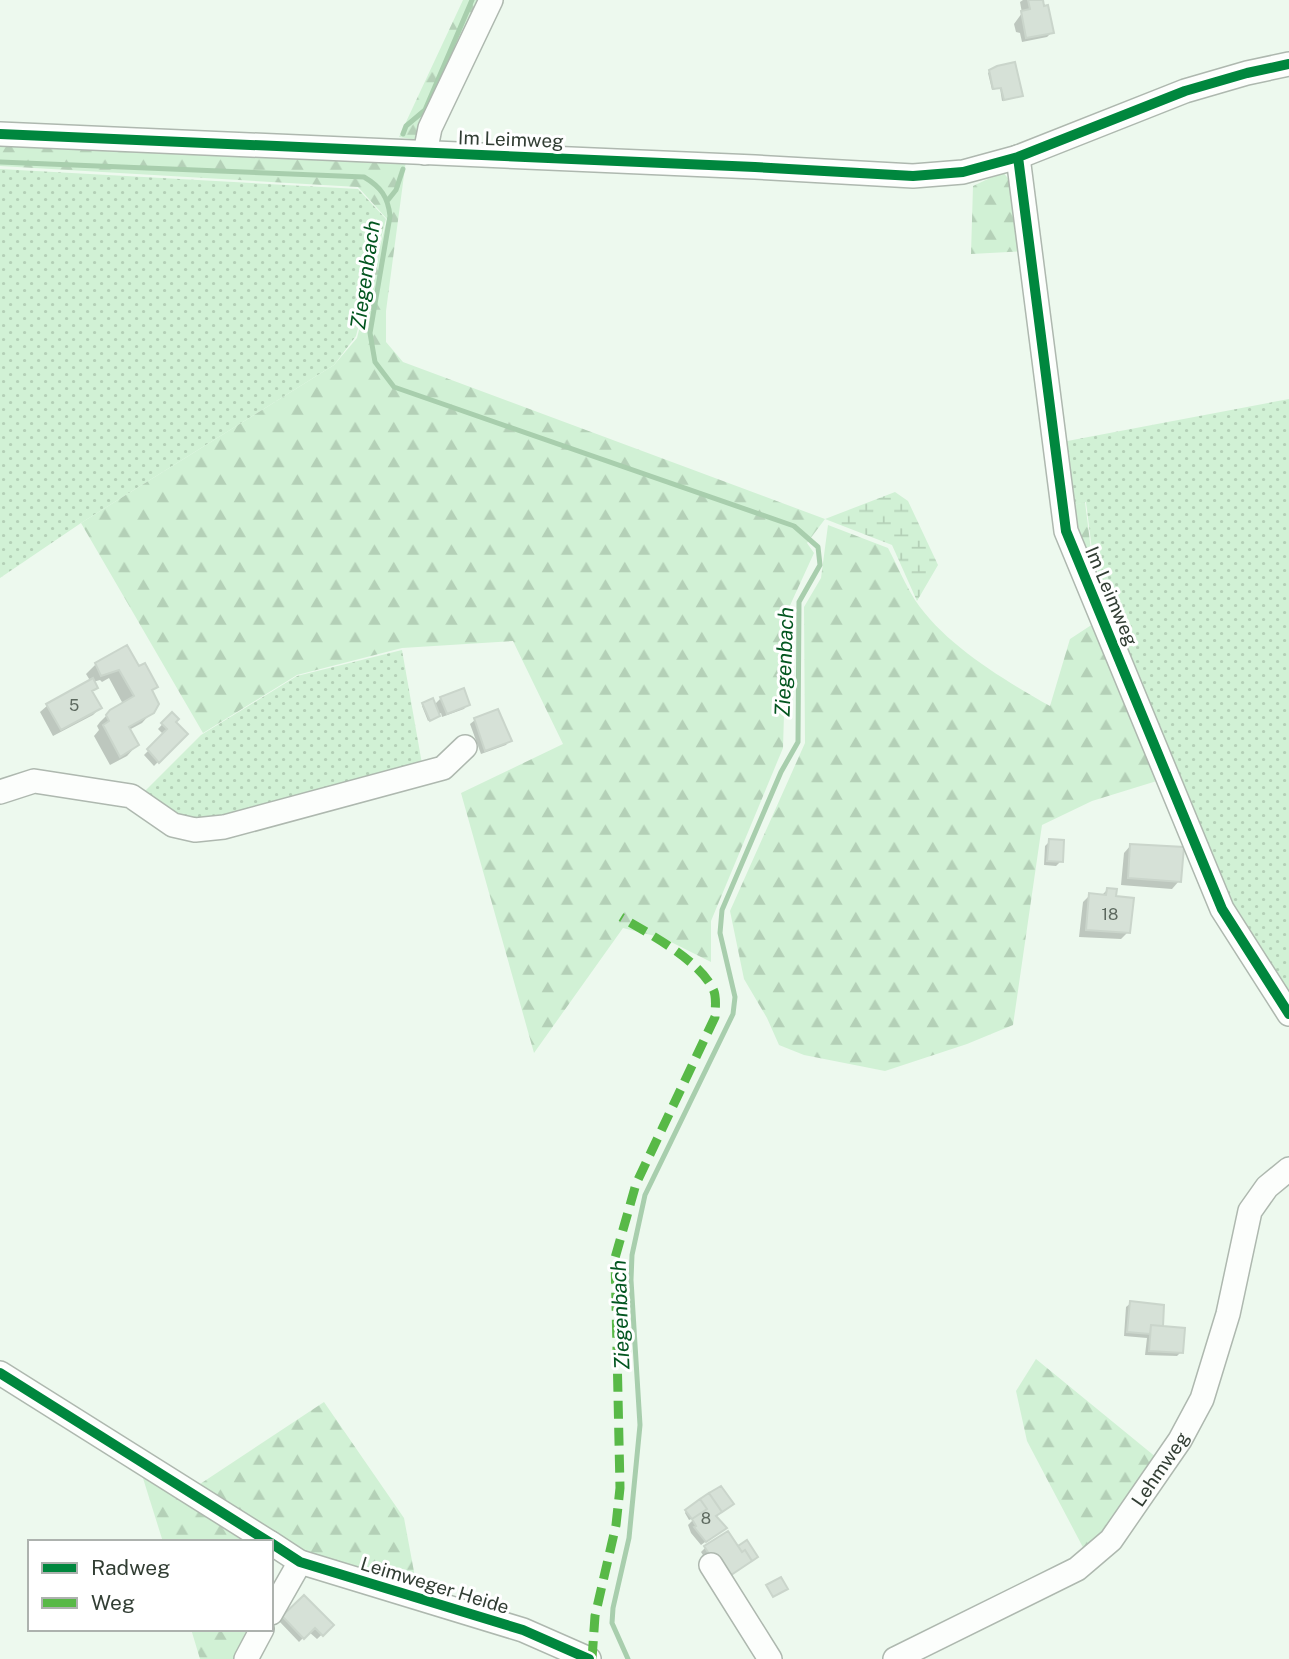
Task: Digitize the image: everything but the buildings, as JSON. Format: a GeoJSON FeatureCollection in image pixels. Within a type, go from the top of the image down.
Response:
{"type":"FeatureCollection","features":[{"type":"Feature","properties":{"kind":"street","name":"Im Leimweg"},"geometry":{"type":"LineString","coordinates":[[425,153],[430,128],[491,0]]}},
{"type":"Feature","properties":{"kind":"street","name":"Im Leimweg"},"geometry":{"type":"LineString","coordinates":[[0,134],[913,176],[963,172],[1018,157],[1185,91],[1289,64]]}},
{"type":"Feature","properties":{"kind":"street","name":"Im Leimweg"},"geometry":{"type":"LineString","coordinates":[[1018,157],[1066,531],[1222,909],[1289,1014]]}},
{"type":"Feature","properties":{"kind":"street"},"geometry":{"type":"LineString","coordinates":[[0,792],[34,781],[131,796],[173,825],[195,830],[224,827],[443,768],[465,747]]}},
{"type":"Feature","properties":{"kind":"street","name":"Lehmweg"},"geometry":{"type":"LineString","coordinates":[[895,1659],[1077,1569],[1111,1540],[1180,1440],[1202,1399],[1228,1314],[1250,1210],[1267,1187],[1289,1169]]}},
{"type":"Feature","properties":{"kind":"street","name":"Leimweger Heide"},"geometry":{"type":"LineString","coordinates":[[0,1373],[265,1540]]}},
{"type":"Feature","properties":{"kind":"street","name":"Leimweger Heide"},"geometry":{"type":"LineString","coordinates":[[273,1545],[300,1562],[523,1630],[589,1659]]}},
{"type":"Feature","properties":{"kind":"street"},"geometry":{"type":"LineString","coordinates":[[273,1609],[300,1562]]}},
{"type":"Feature","properties":{"kind":"street"},"geometry":{"type":"LineString","coordinates":[[711,1565],[770,1659]]}},
{"type":"Feature","properties":{"kind":"street"},"geometry":{"type":"LineString","coordinates":[[246,1659],[261,1631]]}},
{"type":"Feature","properties":{"kind":"green space"},"geometry":{"type":"Polygon","coordinates":[[[463,0],[483,0],[417,140],[399,137],[463,0]]]}},
{"type":"Feature","properties":{"kind":"green space"},"geometry":{"type":"Polygon","coordinates":[[[0,142],[406,160],[386,311],[386,342],[403,362],[825,519],[807,543],[814,553],[787,612],[783,748],[711,921],[711,962],[663,938],[623,928],[534,1053],[461,793],[563,744],[513,641],[402,648],[297,675],[203,733],[81,523],[334,365],[357,338],[387,219],[358,187],[0,166],[0,142]]]}},
{"type":"Feature","properties":{"kind":"green space"},"geometry":{"type":"Polygon","coordinates":[[[0,169],[358,189],[386,219],[356,336],[334,365],[81,523],[0,578],[0,169]]]}},
{"type":"Feature","properties":{"kind":"green space"},"geometry":{"type":"Polygon","coordinates":[[[1003,172],[1017,190],[1025,251],[971,254],[973,186],[1003,172]]]}},
{"type":"Feature","properties":{"kind":"green space"},"geometry":{"type":"Polygon","coordinates":[[[1289,399],[1289,1000],[1231,907],[1105,611],[1110,603],[1093,558],[1086,502],[1070,506],[1062,442],[1289,399]]]}},
{"type":"Feature","properties":{"kind":"green space"},"geometry":{"type":"Polygon","coordinates":[[[895,492],[908,501],[938,565],[917,601],[892,545],[825,519],[895,492]]]}},
{"type":"Feature","properties":{"kind":"green space"},"geometry":{"type":"Polygon","coordinates":[[[1085,502],[1092,558],[1110,603],[1105,611],[1070,506],[1085,502]]]}},
{"type":"Feature","properties":{"kind":"green space"},"geometry":{"type":"Polygon","coordinates":[[[828,525],[888,548],[915,600],[942,632],[976,660],[1050,706],[1070,639],[1096,622],[1160,780],[1092,801],[1042,825],[1013,1025],[967,1044],[885,1071],[804,1055],[779,1045],[744,979],[730,911],[805,743],[804,607],[821,578],[828,525]]]}},
{"type":"Feature","properties":{"kind":"green space"},"geometry":{"type":"Polygon","coordinates":[[[402,650],[422,764],[219,821],[176,816],[144,792],[201,735],[297,676],[402,650]]]}},
{"type":"Feature","properties":{"kind":"green space"},"geometry":{"type":"Polygon","coordinates":[[[1036,1359],[1157,1458],[1087,1555],[1027,1441],[1016,1391],[1036,1359]]]}},
{"type":"Feature","properties":{"kind":"green space"},"geometry":{"type":"Polygon","coordinates":[[[324,1402],[404,1518],[418,1593],[300,1553],[197,1486],[324,1402]]]}},
{"type":"Feature","properties":{"kind":"green space"},"geometry":{"type":"Polygon","coordinates":[[[142,1475],[249,1540],[162,1540],[142,1475]]]}},
{"type":"Feature","properties":{"kind":"green space"},"geometry":{"type":"Polygon","coordinates":[[[192,1631],[251,1631],[238,1659],[200,1659],[192,1631]]]}},
{"type":"Feature","properties":{"kind":"waterway"},"geometry":{"type":"LineString","coordinates":[[403,134],[406,126],[425,110],[472,0]]}},
{"type":"Feature","properties":{"kind":"waterway","name":"Ziegenbach"},"geometry":{"type":"LineString","coordinates":[[0,162],[364,177],[383,193],[390,216],[370,333],[375,362],[394,387],[794,526],[818,547],[820,565],[799,602],[798,742],[781,772],[722,910],[720,933],[735,997],[733,1014],[645,1195],[632,1255],[631,1280],[640,1425],[629,1538],[612,1623],[628,1659]]}},
{"type":"Feature","properties":{"kind":"waterway"},"geometry":{"type":"LineString","coordinates":[[388,200],[396,190],[403,169]]}},
{"type":"Feature","properties":{"kind":"marked path"},"geometry":{"type":"LineString","coordinates":[[592,1659],[595,1616],[616,1525],[620,1488],[615,1258],[636,1184],[715,1017],[713,989],[696,967],[672,948],[621,917]]}},
{"type":"Feature","properties":{"kind":"cycle path"},"geometry":{"type":"LineString","coordinates":[[0,134],[913,176],[963,172],[1018,157],[1185,91],[1289,64]]}},
{"type":"Feature","properties":{"kind":"cycle path"},"geometry":{"type":"LineString","coordinates":[[1018,157],[1066,531],[1222,909],[1289,1014]]}},
{"type":"Feature","properties":{"kind":"cycle path"},"geometry":{"type":"LineString","coordinates":[[0,1373],[266,1540]]}},
{"type":"Feature","properties":{"kind":"cycle path"},"geometry":{"type":"LineString","coordinates":[[273,1544],[300,1562],[523,1630],[589,1659]]}}]}
